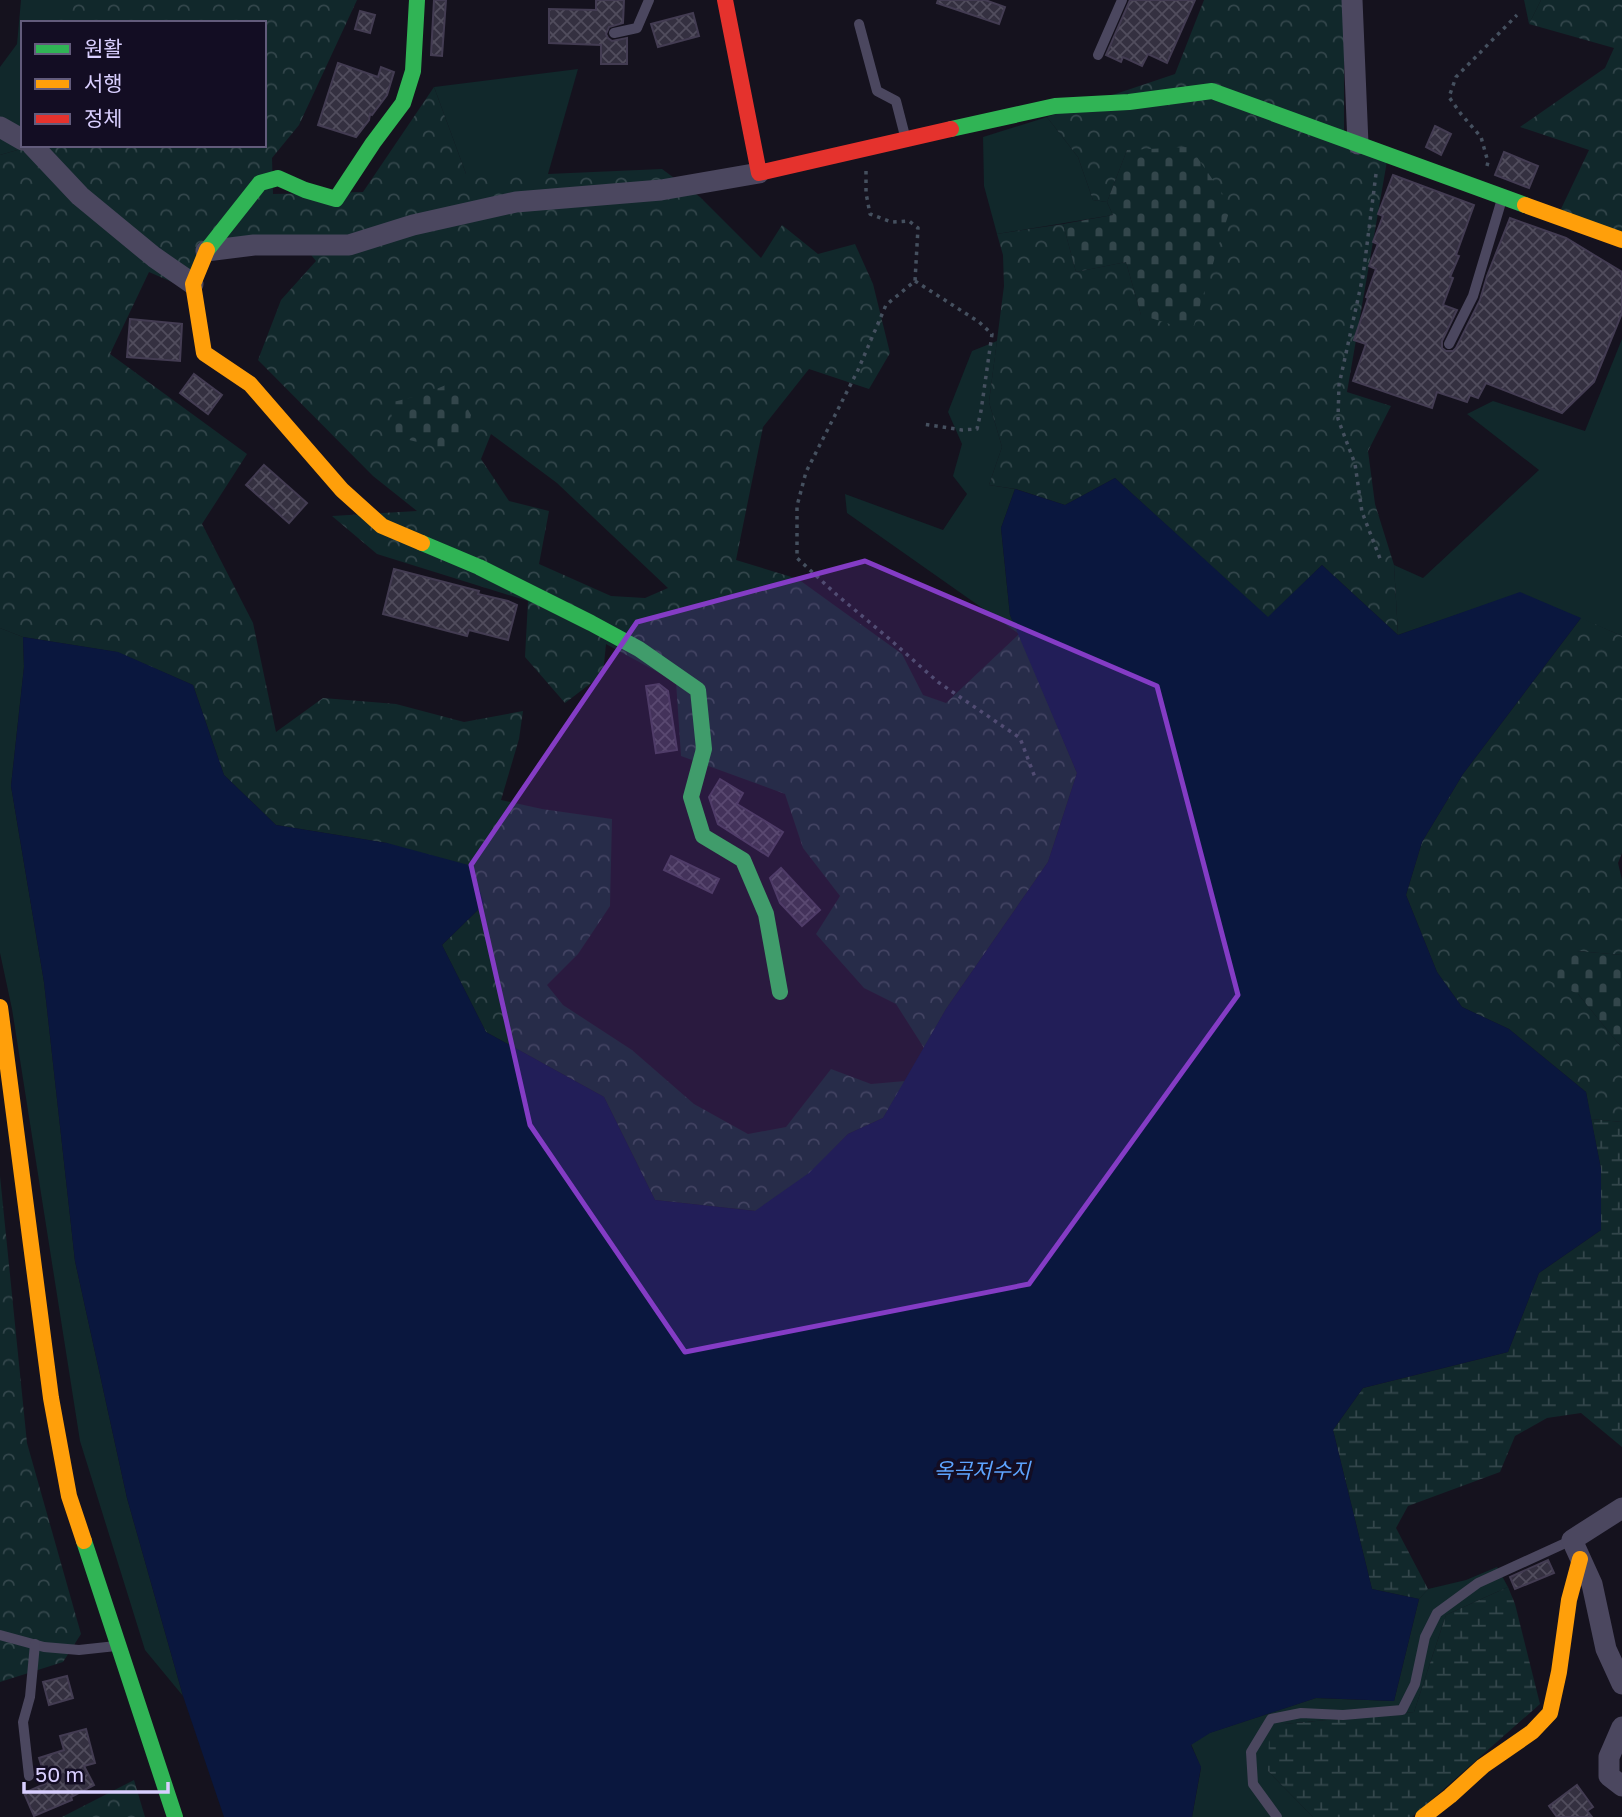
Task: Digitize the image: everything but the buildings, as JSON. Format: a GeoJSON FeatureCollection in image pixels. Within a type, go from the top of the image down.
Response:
{"type":"FeatureCollection","features":[{"type":"Feature","properties":{"kind":"street"},"geometry":{"type":"LineString","coordinates":[[418,0],[413,71],[402,103],[336,198],[304,190],[278,178],[260,183],[206,251],[193,284],[204,353],[250,384],[342,489],[382,526],[479,567],[591,623],[639,649],[698,690],[704,749],[691,797],[704,836],[744,860],[766,914],[780,992]]}},
{"type":"Feature","properties":{"kind":"street"},"geometry":{"type":"LineString","coordinates":[[725,0],[760,173]]}},
{"type":"Feature","properties":{"kind":"street"},"geometry":{"type":"LineString","coordinates":[[1352,0],[1368,148]]}},
{"type":"Feature","properties":{"kind":"street"},"geometry":{"type":"LineString","coordinates":[[206,251],[254,245],[349,245],[413,225],[516,202],[661,190],[760,173],[1055,106],[1129,102],[1212,91],[1622,240]]}},
{"type":"Feature","properties":{"kind":"street"},"geometry":{"type":"LineString","coordinates":[[0,127],[21,139]]}},
{"type":"Feature","properties":{"kind":"street"},"geometry":{"type":"LineString","coordinates":[[35,147],[80,196],[154,257],[193,284]]}},
{"type":"Feature","properties":{"kind":"street"},"geometry":{"type":"LineString","coordinates":[[0,1007],[51,1398],[69,1496],[175,1817]]}},
{"type":"Feature","properties":{"kind":"street"},"geometry":{"type":"LineString","coordinates":[[1423,1817],[1483,1766],[1532,1732],[1550,1713],[1559,1672],[1576,1549],[1622,1508]]}},
{"type":"Feature","properties":{"kind":"street"},"geometry":{"type":"LineString","coordinates":[[1576,1549],[1592,1584],[1606,1649],[1622,1684]]}},
{"type":"Feature","properties":{"kind":"street"},"geometry":{"type":"LineString","coordinates":[[1622,1727],[1609,1757],[1609,1776],[1622,1786]]}},
{"type":"Feature","properties":{"kind":"lane"},"geometry":{"type":"LineString","coordinates":[[614,33],[637,28],[649,0]]}},
{"type":"Feature","properties":{"kind":"lane"},"geometry":{"type":"LineString","coordinates":[[1098,55],[1122,0]]}},
{"type":"Feature","properties":{"kind":"lane"},"geometry":{"type":"LineString","coordinates":[[859,24],[877,91],[896,102],[906,139]]}},
{"type":"Feature","properties":{"kind":"lane"},"geometry":{"type":"LineString","coordinates":[[1449,344],[1473,296],[1502,197]]}},
{"type":"Feature","properties":{"kind":"lane"},"geometry":{"type":"LineString","coordinates":[[1278,1817],[1253,1784],[1251,1752],[1271,1719],[1301,1713],[1343,1715],[1402,1710],[1415,1684],[1425,1637],[1437,1614],[1478,1583],[1576,1549]]}},
{"type":"Feature","properties":{"kind":"lane"},"geometry":{"type":"LineString","coordinates":[[0,1634],[44,1647],[79,1650],[118,1646]]}},
{"type":"Feature","properties":{"kind":"lane"},"geometry":{"type":"LineString","coordinates":[[29,1776],[23,1723],[30,1697],[35,1644]]}},
{"type":"Feature","properties":{"kind":"path"},"geometry":{"type":"LineString","coordinates":[[1480,188],[1488,162],[1481,137],[1449,97],[1456,77],[1517,15]]}},
{"type":"Feature","properties":{"kind":"path"},"geometry":{"type":"LineString","coordinates":[[866,148],[866,193],[870,214],[891,222],[909,220],[918,228],[915,281],[887,304],[858,370],[806,472],[797,506],[797,558],[837,596],[938,682],[1020,738],[1036,780]]}},
{"type":"Feature","properties":{"kind":"path"},"geometry":{"type":"LineString","coordinates":[[1368,148],[1363,276],[1339,384],[1338,419],[1355,464],[1362,512],[1381,561]]}},
{"type":"Feature","properties":{"kind":"path"},"geometry":{"type":"LineString","coordinates":[[915,281],[979,322],[992,334],[977,429],[962,430],[923,424]]}},
{"type":"Feature","properties":{"kind":"highlighted area"},"geometry":{"type":"Polygon","coordinates":[[[865,561],[1157,686],[1238,995],[1029,1284],[685,1352],[530,1125],[471,865],[637,622],[865,561]]]}},
{"type":"Feature","properties":{"kind":"green space"},"geometry":{"type":"Polygon","coordinates":[[[21,0],[58,0],[57,21],[21,21],[22,147],[0,155],[0,67],[17,44],[21,0]]]}},
{"type":"Feature","properties":{"kind":"green space"},"geometry":{"type":"Polygon","coordinates":[[[57,0],[357,0],[299,125],[272,158],[273,194],[363,192],[434,87],[466,174],[662,169],[700,197],[761,258],[782,225],[818,254],[855,244],[873,284],[890,353],[869,389],[809,369],[763,427],[736,560],[798,579],[902,654],[923,695],[946,703],[1019,634],[1077,773],[1048,862],[946,1009],[924,1048],[896,1004],[864,988],[816,934],[840,896],[803,848],[785,794],[681,756],[676,682],[606,644],[603,674],[565,703],[525,657],[528,601],[377,554],[332,516],[417,511],[373,476],[258,360],[281,300],[316,261],[307,250],[211,255],[181,286],[149,272],[110,354],[247,454],[202,524],[253,623],[276,732],[323,698],[396,704],[464,722],[523,711],[519,739],[501,800],[612,819],[610,906],[578,954],[547,985],[563,1005],[632,1050],[694,1104],[748,1134],[786,1127],[831,1069],[871,1084],[905,1081],[883,1118],[848,1134],[809,1174],[756,1211],[655,1200],[604,1097],[486,1032],[442,945],[484,904],[387,843],[276,825],[224,775],[193,685],[117,652],[23,637],[0,628],[0,155],[21,149],[266,147],[266,21],[56,21],[57,0]],[[491,434],[481,459],[509,501],[549,511],[539,564],[611,596],[645,598],[668,588],[557,483],[491,434]]]}},
{"type":"Feature","properties":{"kind":"green space"},"geometry":{"type":"Polygon","coordinates":[[[1204,0],[1344,0],[1344,146],[1387,161],[1347,392],[1391,406],[1368,451],[1375,504],[1394,565],[1398,635],[1322,565],[1268,618],[1115,478],[1065,505],[1016,489],[989,485],[1002,447],[989,402],[1004,286],[1003,255],[997,234],[1063,224],[1076,272],[1126,262],[1141,315],[1127,150],[1107,202],[1093,200],[1078,157],[1047,117],[1175,74],[1204,0]]]}},
{"type":"Feature","properties":{"kind":"green space"},"geometry":{"type":"Polygon","coordinates":[[[1524,0],[1541,0],[1529,24],[1524,0]]]}},
{"type":"Feature","properties":{"kind":"green space"},"geometry":{"type":"Polygon","coordinates":[[[1541,0],[1622,0],[1622,249],[1561,209],[1589,150],[1520,127],[1605,68],[1614,48],[1529,24],[1541,0]]]}},
{"type":"Feature","properties":{"kind":"green space"},"geometry":{"type":"Polygon","coordinates":[[[578,69],[548,174],[466,174],[434,87],[578,69]]]}},
{"type":"Feature","properties":{"kind":"green space"},"geometry":{"type":"Polygon","coordinates":[[[1047,117],[1078,157],[1093,200],[1107,202],[1113,215],[997,234],[984,186],[983,137],[1047,117]]]}},
{"type":"Feature","properties":{"kind":"green space"},"geometry":{"type":"Polygon","coordinates":[[[1190,147],[1231,206],[1192,331],[1141,315],[1126,262],[1076,272],[1063,224],[1113,215],[1107,202],[1127,150],[1190,147]]]}},
{"type":"Feature","properties":{"kind":"green space"},"geometry":{"type":"Polygon","coordinates":[[[1622,339],[1622,636],[1520,593],[1398,635],[1394,565],[1423,578],[1539,470],[1467,414],[1493,401],[1585,431],[1622,339]]]}},
{"type":"Feature","properties":{"kind":"green space"},"geometry":{"type":"Polygon","coordinates":[[[997,341],[989,402],[1002,447],[989,485],[1015,489],[1001,528],[1010,615],[1019,634],[847,513],[845,494],[943,530],[967,494],[953,476],[962,444],[948,412],[972,351],[997,341]]]}},
{"type":"Feature","properties":{"kind":"green space"},"geometry":{"type":"Polygon","coordinates":[[[453,382],[471,415],[467,434],[454,451],[397,437],[391,413],[393,402],[422,395],[453,382]]]}},
{"type":"Feature","properties":{"kind":"green space"},"geometry":{"type":"Polygon","coordinates":[[[1581,618],[1622,636],[1622,853],[1618,863],[1622,880],[1622,955],[1577,951],[1578,994],[1622,1048],[1622,1122],[1591,1119],[1586,1092],[1509,1029],[1462,1007],[1437,972],[1406,895],[1422,842],[1463,774],[1581,618]]]}},
{"type":"Feature","properties":{"kind":"green space"},"geometry":{"type":"Polygon","coordinates":[[[0,628],[23,637],[24,667],[11,786],[44,982],[75,1261],[127,1498],[183,1696],[145,1650],[80,1441],[12,1009],[0,953],[0,628]]]}},
{"type":"Feature","properties":{"kind":"green space"},"geometry":{"type":"Polygon","coordinates":[[[1577,951],[1622,955],[1622,1048],[1578,994],[1541,977],[1577,951]]]}},
{"type":"Feature","properties":{"kind":"green space"},"geometry":{"type":"Polygon","coordinates":[[[1591,1119],[1622,1122],[1622,1447],[1581,1413],[1547,1418],[1515,1436],[1500,1472],[1408,1506],[1396,1528],[1428,1589],[1419,1599],[1372,1589],[1333,1430],[1363,1388],[1508,1352],[1539,1273],[1601,1230],[1601,1169],[1591,1119]]]}},
{"type":"Feature","properties":{"kind":"green space"},"geometry":{"type":"Polygon","coordinates":[[[0,1176],[27,1443],[81,1634],[63,1662],[0,1682],[0,1176]]]}},
{"type":"Feature","properties":{"kind":"green space"},"geometry":{"type":"Polygon","coordinates":[[[1497,1567],[1508,1587],[1446,1615],[1414,1712],[1284,1724],[1268,1771],[1313,1817],[1192,1817],[1201,1768],[1191,1744],[1209,1733],[1316,1698],[1394,1701],[1419,1599],[1428,1589],[1466,1580],[1497,1567]]]}},
{"type":"Feature","properties":{"kind":"green space"},"geometry":{"type":"Polygon","coordinates":[[[1508,1587],[1515,1604],[1540,1704],[1412,1817],[1313,1817],[1268,1771],[1269,1737],[1284,1724],[1414,1712],[1446,1615],[1508,1587]]]}},
{"type":"Feature","properties":{"kind":"green space"},"geometry":{"type":"Polygon","coordinates":[[[134,1780],[145,1817],[62,1817],[134,1780]]]}},
{"type":"Feature","properties":{"kind":"water","name":"옥곡저수지"},"geometry":{"type":"Polygon","coordinates":[[[1115,478],[1268,617],[1322,565],[1398,635],[1520,592],[1581,618],[1463,774],[1422,842],[1406,895],[1437,972],[1462,1007],[1509,1029],[1586,1092],[1601,1169],[1601,1230],[1539,1273],[1508,1352],[1363,1388],[1333,1430],[1372,1589],[1419,1599],[1394,1701],[1316,1698],[1210,1733],[1191,1745],[1201,1767],[1192,1817],[224,1817],[183,1696],[127,1498],[75,1261],[44,982],[11,786],[24,667],[23,637],[118,652],[193,685],[224,775],[276,825],[387,843],[472,866],[484,904],[442,945],[486,1032],[604,1097],[655,1200],[755,1211],[809,1173],[848,1134],[883,1118],[946,1009],[1048,862],[1077,773],[1010,615],[1001,528],[1015,489],[1065,505],[1115,478]]]}},
{"type":"Feature","properties":{"kind":"traffic: fast"},"geometry":{"type":"LineString","coordinates":[[207,250],[260,183],[278,178],[336,199],[403,103],[413,71],[417,0]]}},
{"type":"Feature","properties":{"kind":"traffic: fast"},"geometry":{"type":"LineString","coordinates":[[951,129],[1055,106],[1129,102],[1212,91],[1525,205]]}},
{"type":"Feature","properties":{"kind":"traffic: fast"},"geometry":{"type":"LineString","coordinates":[[422,543],[479,567],[591,623],[639,649],[698,690],[704,749],[691,797],[703,836],[743,860],[766,914],[780,992]]}},
{"type":"Feature","properties":{"kind":"traffic: fast"},"geometry":{"type":"LineString","coordinates":[[84,1541],[175,1817]]}},
{"type":"Feature","properties":{"kind":"traffic: slow"},"geometry":{"type":"LineString","coordinates":[[1525,205],[1622,240]]}},
{"type":"Feature","properties":{"kind":"traffic: slow"},"geometry":{"type":"LineString","coordinates":[[207,250],[193,284],[204,353],[250,384],[342,490],[382,526],[422,543]]}},
{"type":"Feature","properties":{"kind":"traffic: slow"},"geometry":{"type":"LineString","coordinates":[[0,1007],[51,1398],[69,1496],[84,1541]]}},
{"type":"Feature","properties":{"kind":"traffic: slow"},"geometry":{"type":"LineString","coordinates":[[1423,1817],[1483,1766],[1532,1732],[1550,1713],[1569,1600],[1580,1559]]}},
{"type":"Feature","properties":{"kind":"traffic: jam"},"geometry":{"type":"LineString","coordinates":[[725,0],[759,173],[951,129]]}}]}
